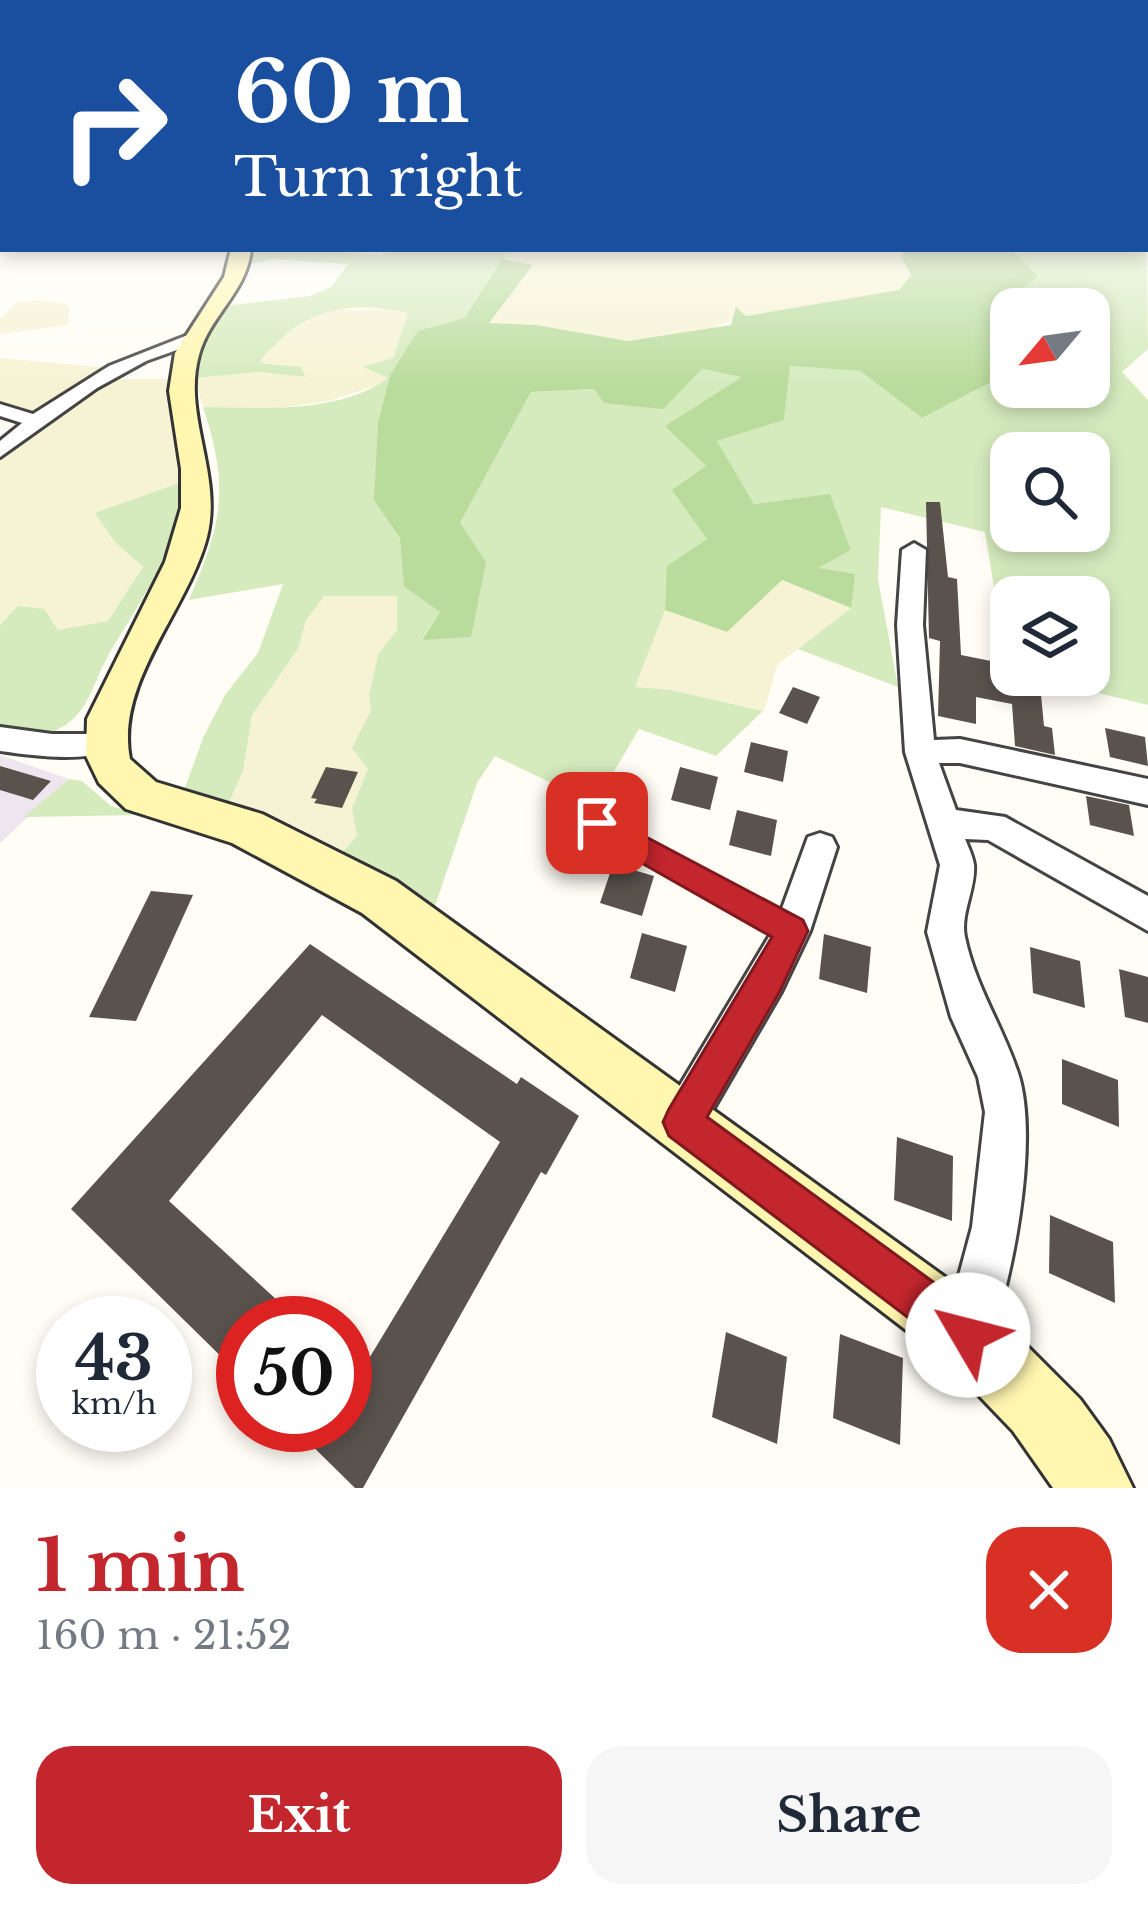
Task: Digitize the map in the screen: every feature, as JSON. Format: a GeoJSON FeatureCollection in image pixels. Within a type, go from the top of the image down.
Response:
{"type":"FeatureCollection","features":[{"type":"Feature","properties":{"kind":"main road"},"geometry":{"type":"LineString","coordinates":[[240,252],[236,275],[193,338],[182,378],[199,470],[197,509],[187,550],[112,701],[104,742],[114,771],[142,796],[246,828],[380,897],[968,1335],[1036,1401],[1095,1488]]}},
{"type":"Feature","properties":{"kind":"street"},"geometry":{"type":"LineString","coordinates":[[0,452],[34,421],[108,373],[159,348],[193,338]]}},
{"type":"Feature","properties":{"kind":"street"},"geometry":{"type":"LineString","coordinates":[[0,410],[34,421]]}},
{"type":"Feature","properties":{"kind":"street"},"geometry":{"type":"LineString","coordinates":[[914,550],[910,625],[920,752],[958,865],[945,932],[970,1017],[998,1074],[1006,1112],[995,1227],[968,1335]]}},
{"type":"Feature","properties":{"kind":"street"},"geometry":{"type":"LineString","coordinates":[[0,739],[52,746],[104,742]]}},
{"type":"Feature","properties":{"kind":"street"},"geometry":{"type":"LineString","coordinates":[[920,752],[959,751],[1148,792]]}},
{"type":"Feature","properties":{"kind":"street"},"geometry":{"type":"LineString","coordinates":[[944,824],[993,826],[1148,916]]}},
{"type":"Feature","properties":{"kind":"street"},"geometry":{"type":"LineString","coordinates":[[682,1122],[768,980],[792,931],[820,848]]}},
{"type":"Feature","properties":{"kind":"lane"},"geometry":{"type":"LineString","coordinates":[[597,823],[792,931]]}},
{"type":"Feature","properties":{"kind":"shaded area"},"geometry":{"type":"Polygon","coordinates":[[[512,252],[903,252],[911,275],[899,290],[745,316],[696,334],[628,341],[487,323],[533,266],[502,259],[512,252]]]}},
{"type":"Feature","properties":{"kind":"shaded area"},"geometry":{"type":"Polygon","coordinates":[[[15,303],[66,304],[70,309],[67,325],[0,334],[0,319],[15,303]]]}},
{"type":"Feature","properties":{"kind":"shaded area"},"geometry":{"type":"Polygon","coordinates":[[[321,310],[408,313],[407,326],[393,358],[366,368],[390,379],[329,401],[272,409],[203,407],[195,378],[259,372],[304,377],[283,364],[259,364],[297,322],[321,310]]]}},
{"type":"Feature","properties":{"kind":"shaded area"},"geometry":{"type":"Polygon","coordinates":[[[0,358],[111,368],[39,411],[27,413],[0,406],[0,358]]]}},
{"type":"Feature","properties":{"kind":"shaded area"},"geometry":{"type":"Polygon","coordinates":[[[109,379],[168,379],[181,444],[182,482],[114,541],[143,567],[108,621],[58,630],[18,606],[0,625],[0,460],[109,379]]]}},
{"type":"Feature","properties":{"kind":"shaded area"},"geometry":{"type":"Polygon","coordinates":[[[781,580],[851,608],[777,665],[764,711],[671,690],[634,688],[665,610],[727,632],[781,580]]]}},
{"type":"Feature","properties":{"kind":"shaded area"},"geometry":{"type":"Polygon","coordinates":[[[397,595],[397,630],[378,656],[369,695],[371,710],[353,748],[368,769],[353,807],[358,836],[340,855],[299,827],[227,807],[243,771],[252,715],[298,649],[306,622],[323,596],[397,595]]]}},
{"type":"Feature","properties":{"kind":"shaded area"},"geometry":{"type":"Polygon","coordinates":[[[0,755],[69,779],[0,843],[0,755]]]}},
{"type":"Feature","properties":{"kind":"green space"},"geometry":{"type":"Polygon","coordinates":[[[253,252],[512,252],[502,260],[465,319],[390,375],[378,422],[375,500],[401,538],[404,587],[440,612],[422,639],[471,637],[460,523],[531,392],[594,389],[701,369],[744,377],[666,426],[707,467],[707,539],[668,566],[665,610],[635,687],[671,690],[763,711],[716,756],[639,729],[595,804],[495,756],[477,783],[434,909],[340,855],[357,836],[352,808],[368,769],[352,748],[371,710],[369,695],[378,655],[397,630],[397,596],[324,596],[306,621],[298,649],[252,715],[243,771],[227,807],[183,793],[225,695],[258,653],[283,584],[189,600],[209,549],[218,505],[217,461],[203,407],[299,406],[369,390],[388,378],[363,367],[393,358],[408,313],[355,308],[307,320],[260,363],[301,367],[305,377],[259,372],[195,378],[197,355],[223,306],[310,296],[331,287],[348,264],[274,259],[249,264],[253,252]]]}},
{"type":"Feature","properties":{"kind":"green space"},"geometry":{"type":"Polygon","coordinates":[[[903,252],[1014,252],[1039,277],[1023,288],[990,288],[990,383],[922,418],[860,371],[790,366],[784,420],[717,441],[754,504],[830,494],[851,550],[818,568],[855,574],[851,608],[782,580],[727,632],[665,610],[667,566],[707,539],[672,490],[706,466],[665,426],[742,377],[702,369],[663,409],[604,403],[594,389],[531,392],[460,523],[486,562],[471,637],[422,640],[440,612],[404,587],[400,538],[374,500],[378,422],[390,375],[418,331],[465,318],[502,259],[533,265],[489,323],[536,325],[628,341],[731,325],[736,307],[746,316],[899,290],[911,275],[903,252]]]}},
{"type":"Feature","properties":{"kind":"green space"},"geometry":{"type":"Polygon","coordinates":[[[1014,252],[1147,252],[1148,349],[1122,372],[1148,400],[1148,705],[1110,696],[1110,576],[992,576],[985,532],[881,507],[878,579],[898,687],[798,649],[851,608],[816,568],[851,550],[830,495],[754,504],[716,441],[784,420],[789,366],[860,371],[922,418],[990,383],[990,408],[1110,408],[1110,288],[1022,288],[1039,277],[1014,252]]]}},
{"type":"Feature","properties":{"kind":"green space"},"geometry":{"type":"Polygon","coordinates":[[[182,482],[184,501],[170,547],[82,709],[48,733],[0,728],[0,625],[18,606],[44,609],[58,630],[108,621],[143,567],[114,541],[95,513],[182,482]]]}},
{"type":"Feature","properties":{"kind":"green space"},"geometry":{"type":"Polygon","coordinates":[[[69,779],[82,781],[111,806],[142,815],[24,817],[69,779]]]}},
{"type":"Feature","properties":{"kind":"building"},"geometry":{"type":"Polygon","coordinates":[[[926,502],[940,502],[948,577],[957,579],[961,655],[990,661],[990,696],[1041,696],[1044,726],[1052,728],[1055,755],[1015,746],[1012,704],[976,697],[976,724],[938,716],[940,641],[929,638],[926,502]]]}},
{"type":"Feature","properties":{"kind":"building"},"geometry":{"type":"Polygon","coordinates":[[[793,687],[820,697],[807,724],[779,713],[793,687]]]}},
{"type":"Feature","properties":{"kind":"building"},"geometry":{"type":"Polygon","coordinates":[[[1105,728],[1145,737],[1148,766],[1110,757],[1105,728]]]}},
{"type":"Feature","properties":{"kind":"building"},"geometry":{"type":"Polygon","coordinates":[[[751,742],[788,751],[783,782],[744,772],[751,742]]]}},
{"type":"Feature","properties":{"kind":"building"},"geometry":{"type":"Polygon","coordinates":[[[0,766],[51,781],[33,800],[0,790],[0,766]]]}},
{"type":"Feature","properties":{"kind":"building"},"geometry":{"type":"Polygon","coordinates":[[[326,767],[358,772],[342,808],[314,803],[317,799],[311,798],[326,767]]]}},
{"type":"Feature","properties":{"kind":"building"},"geometry":{"type":"Polygon","coordinates":[[[680,767],[718,777],[710,810],[671,800],[680,767]]]}},
{"type":"Feature","properties":{"kind":"building"},"geometry":{"type":"Polygon","coordinates":[[[1086,796],[1129,805],[1134,836],[1090,825],[1086,796]]]}},
{"type":"Feature","properties":{"kind":"building"},"geometry":{"type":"Polygon","coordinates":[[[737,810],[777,820],[771,856],[729,845],[737,810]]]}},
{"type":"Feature","properties":{"kind":"building"},"geometry":{"type":"Polygon","coordinates":[[[613,864],[654,876],[642,916],[600,903],[613,864]]]}},
{"type":"Feature","properties":{"kind":"building"},"geometry":{"type":"Polygon","coordinates":[[[151,891],[193,895],[136,1021],[89,1017],[151,891]]]}},
{"type":"Feature","properties":{"kind":"building"},"geometry":{"type":"Polygon","coordinates":[[[642,933],[687,946],[675,992],[630,978],[642,933]]]}},
{"type":"Feature","properties":{"kind":"building"},"geometry":{"type":"Polygon","coordinates":[[[824,934],[871,947],[867,993],[819,979],[824,934]]]}},
{"type":"Feature","properties":{"kind":"building"},"geometry":{"type":"Polygon","coordinates":[[[310,944],[517,1084],[521,1077],[579,1116],[546,1175],[541,1172],[363,1488],[355,1488],[318,1452],[372,1452],[372,1354],[500,1142],[322,1015],[169,1201],[273,1296],[216,1296],[216,1351],[192,1328],[192,1296],[160,1296],[71,1209],[310,944]]]}},
{"type":"Feature","properties":{"kind":"building"},"geometry":{"type":"Polygon","coordinates":[[[1030,947],[1080,961],[1085,1008],[1033,993],[1030,947]]]}},
{"type":"Feature","properties":{"kind":"building"},"geometry":{"type":"Polygon","coordinates":[[[1119,969],[1148,977],[1148,1023],[1125,1017],[1119,969]]]}},
{"type":"Feature","properties":{"kind":"building"},"geometry":{"type":"Polygon","coordinates":[[[1062,1059],[1118,1080],[1119,1127],[1062,1104],[1062,1059]]]}},
{"type":"Feature","properties":{"kind":"building"},"geometry":{"type":"Polygon","coordinates":[[[897,1137],[953,1156],[952,1221],[894,1200],[897,1137]]]}},
{"type":"Feature","properties":{"kind":"building"},"geometry":{"type":"Polygon","coordinates":[[[1050,1215],[1113,1242],[1115,1303],[1049,1273],[1050,1215]]]}},
{"type":"Feature","properties":{"kind":"building"},"geometry":{"type":"Polygon","coordinates":[[[726,1332],[787,1357],[777,1444],[712,1417],[726,1332]]]}},
{"type":"Feature","properties":{"kind":"building"},"geometry":{"type":"Polygon","coordinates":[[[840,1334],[903,1358],[900,1445],[833,1418],[840,1334]]]}},
{"type":"Feature","properties":{"kind":"route"},"geometry":{"type":"LineString","coordinates":[[597,823],[792,931],[768,980],[682,1122],[968,1335]]}}]}
